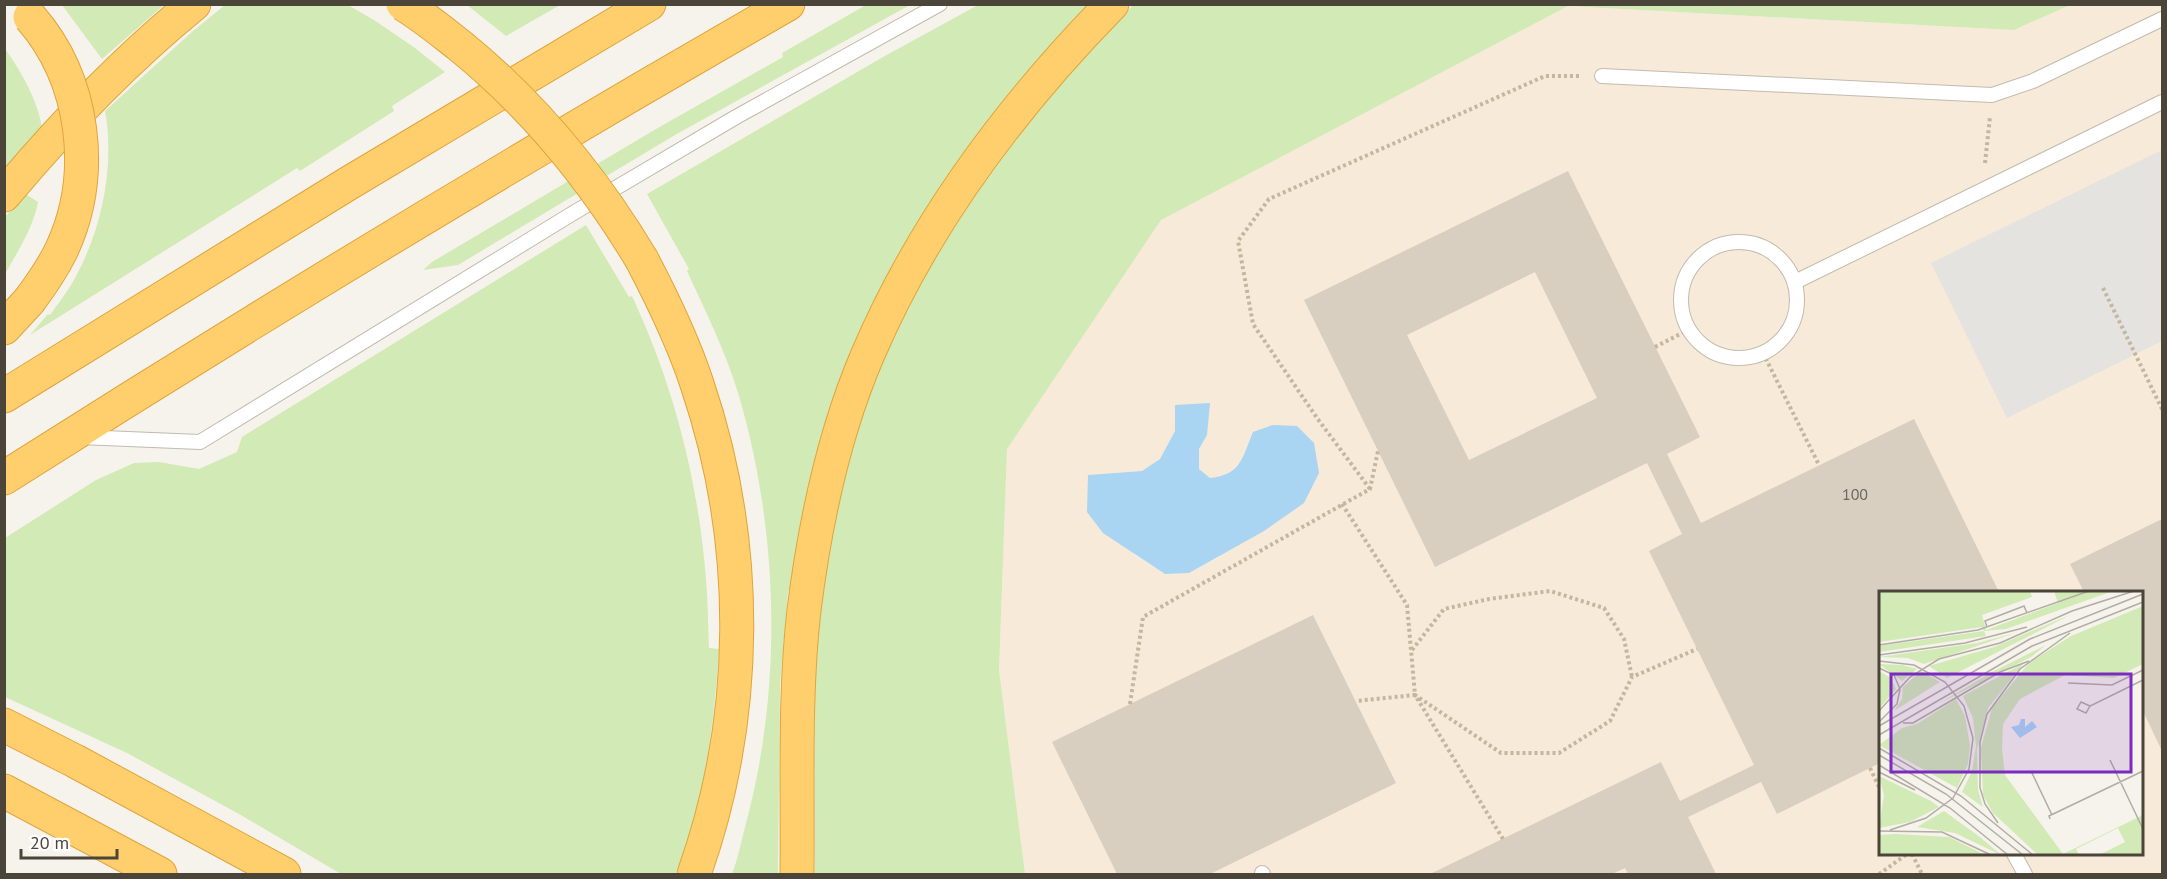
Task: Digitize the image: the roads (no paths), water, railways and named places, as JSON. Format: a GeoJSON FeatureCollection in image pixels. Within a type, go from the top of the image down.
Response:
{"type":"FeatureCollection","features":[{"type":"Feature","properties":{"kind":"highway"},"geometry":{"type":"LineString","coordinates":[[4,195],[99,90],[134,55],[194,4]]}},
{"type":"Feature","properties":{"kind":"highway"},"geometry":{"type":"LineString","coordinates":[[403,4],[484,65],[536,116],[573,158],[623,228],[642,260],[683,345],[705,410],[729,512],[736,578],[737,634],[732,721],[725,764],[714,810],[694,874]]}},
{"type":"Feature","properties":{"kind":"highway"},"geometry":{"type":"LineString","coordinates":[[4,396],[349,183],[649,4]]}},
{"type":"Feature","properties":{"kind":"highway"},"geometry":{"type":"LineString","coordinates":[[4,478],[498,173],[788,4]]}},
{"type":"Feature","properties":{"kind":"highway"},"geometry":{"type":"LineString","coordinates":[[797,874],[799,725],[804,612],[811,559],[825,489],[855,388],[867,356],[902,282],[947,206],[1010,121],[1063,57],[1112,4]]}},
{"type":"Feature","properties":{"kind":"highway"},"geometry":{"type":"LineString","coordinates":[[4,328],[29,302],[50,272],[62,249],[73,220],[82,162],[82,136],[69,81],[41,30],[25,11]]}},
{"type":"Feature","properties":{"kind":"highway"},"geometry":{"type":"LineString","coordinates":[[4,725],[75,760],[284,874]]}},
{"type":"Feature","properties":{"kind":"highway"},"geometry":{"type":"LineString","coordinates":[[4,791],[160,874]]}},
{"type":"Feature","properties":{"kind":"lane"},"geometry":{"type":"LineString","coordinates":[[69,437],[200,442],[736,117],[940,4]]}},
{"type":"Feature","properties":{"kind":"lane"},"geometry":{"type":"LineString","coordinates":[[1602,76],[1992,95],[2033,81],[2163,19]]}},
{"type":"Feature","properties":{"kind":"lane"},"geometry":{"type":"LineString","coordinates":[[1795,282],[2163,102]]}},
{"type":"Feature","properties":{"kind":"lane"},"geometry":{"type":"LineString","coordinates":[[1740,242],[1761,246],[1778,257],[1795,282],[1797,296],[1795,318],[1784,338],[1763,354],[1745,359],[1723,357],[1703,347],[1688,330],[1681,312],[1681,291],[1688,271],[1702,255],[1720,245],[1740,242]]}},
{"type":"Feature","properties":{"kind":"lane"},"geometry":{"type":"LineString","coordinates":[[2015,855],[2025,874]]}},
{"type":"Feature","properties":{"kind":"water"},"geometry":{"type":"Polygon","coordinates":[[[1210,403],[1207,435],[1199,449],[1199,469],[1210,478],[1234,469],[1243,457],[1253,432],[1273,425],[1297,426],[1314,443],[1319,473],[1304,503],[1264,531],[1189,573],[1165,574],[1103,533],[1087,512],[1088,475],[1142,471],[1160,459],[1175,431],[1175,405],[1210,403]]]}}]}
